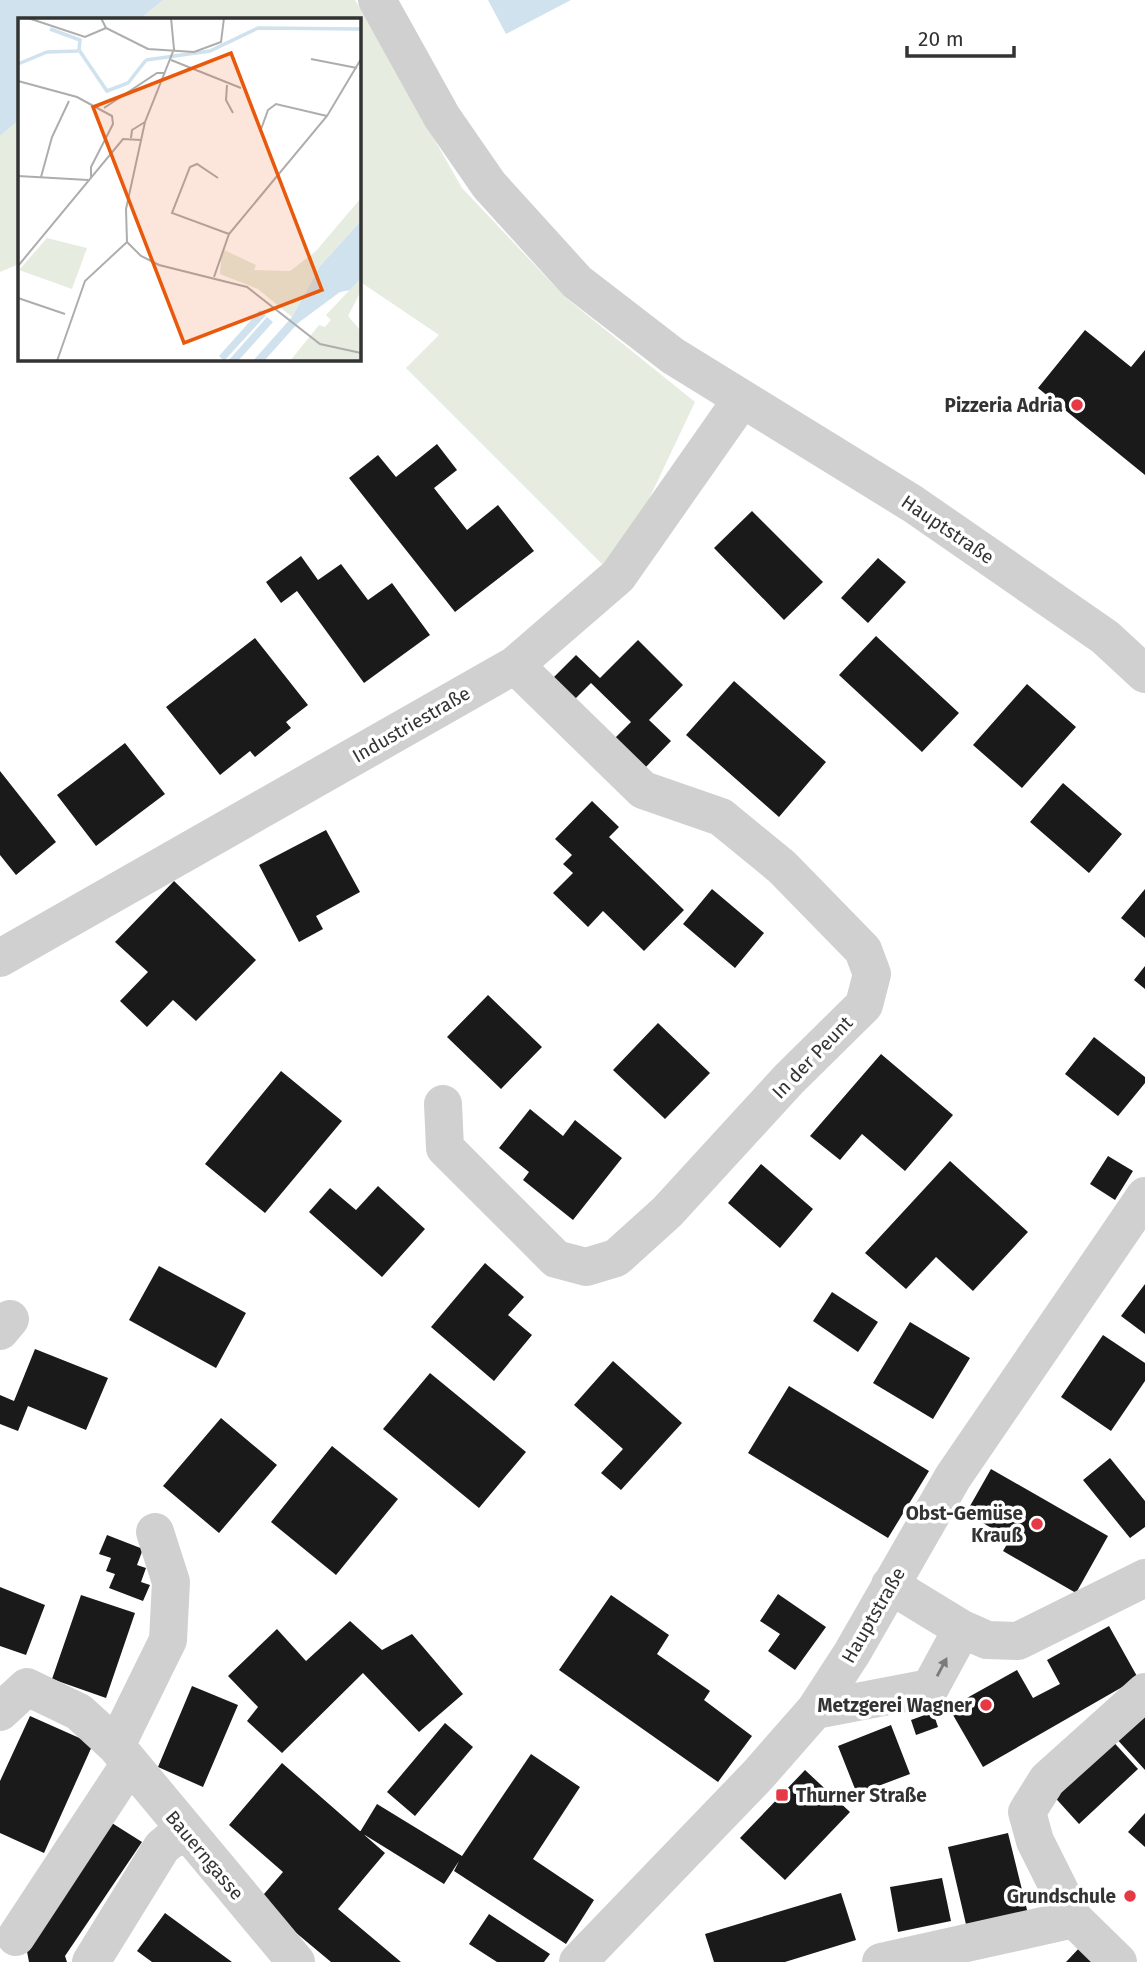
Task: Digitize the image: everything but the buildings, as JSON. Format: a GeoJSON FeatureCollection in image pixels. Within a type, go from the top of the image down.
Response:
{"type":"FeatureCollection","features":[{"type":"Feature","properties":{"kind":"street","name":"Hauptstraße"},"geometry":{"type":"LineString","coordinates":[[377,0],[442,117],[489,185],[577,282],[673,356],[913,504],[1105,637],[1145,674]]}},
{"type":"Feature","properties":{"kind":"street","name":"Industriestraße"},"geometry":{"type":"LineString","coordinates":[[0,958],[515,665],[618,576],[742,399]]}},
{"type":"Feature","properties":{"kind":"street","name":"In der Peunt"},"geometry":{"type":"LineString","coordinates":[[443,1104],[445,1148],[556,1259],[586,1267],[616,1258],[667,1212],[789,1079],[864,1004],[872,974],[863,950],[782,867],[722,817],[643,790],[515,665]]}},
{"type":"Feature","properties":{"kind":"street","name":"Hauptstraße"},"geometry":{"type":"LineString","coordinates":[[578,1962],[758,1775],[815,1710],[953,1477],[1145,1196]]}},
{"type":"Feature","properties":{"kind":"street"},"geometry":{"type":"LineString","coordinates":[[16,1937],[123,1756],[168,1640],[171,1582],[155,1532]]}},
{"type":"Feature","properties":{"kind":"street"},"geometry":{"type":"LineString","coordinates":[[890,1585],[962,1629],[987,1640],[1018,1641],[1145,1578]]}},
{"type":"Feature","properties":{"kind":"street"},"geometry":{"type":"LineString","coordinates":[[815,1710],[930,1688],[962,1629]]}},
{"type":"Feature","properties":{"kind":"street"},"geometry":{"type":"LineString","coordinates":[[1118,1962],[1074,1919],[1035,1841],[1027,1812],[1048,1780],[1145,1692]]}},
{"type":"Feature","properties":{"kind":"street","name":"Bauerngasse"},"geometry":{"type":"LineString","coordinates":[[13,1700],[79,1712],[123,1756],[296,1962]]}},
{"type":"Feature","properties":{"kind":"street"},"geometry":{"type":"LineString","coordinates":[[91,1962],[162,1847],[183,1830]]}},
{"type":"Feature","properties":{"kind":"street"},"geometry":{"type":"LineString","coordinates":[[881,1962],[1074,1919]]}},
{"type":"Feature","properties":{"kind":"shaded area"},"geometry":{"type":"Polygon","coordinates":[[[163,0],[355,0],[462,188],[566,298],[695,402],[613,575],[406,368],[439,335],[360,282],[360,18],[141,18],[163,0]]]}},
{"type":"Feature","properties":{"kind":"shaded area"},"geometry":{"type":"Polygon","coordinates":[[[18,121],[18,264],[0,272],[0,136],[18,121]]]}},
{"type":"Feature","properties":{"kind":"water"},"geometry":{"type":"Polygon","coordinates":[[[0,0],[163,0],[141,18],[18,18],[18,121],[0,136],[0,0]]]}},
{"type":"Feature","properties":{"kind":"water"},"geometry":{"type":"Polygon","coordinates":[[[488,0],[571,0],[506,34],[488,0]]]}},
{"type":"Feature","properties":{"kind":"place","name":"Pizzeria Adria"},"geometry":{"type":"Point","coordinates":[1077,405]}},
{"type":"Feature","properties":{"kind":"place","name":"Obst-Gemüse Krauß"},"geometry":{"type":"Point","coordinates":[1037,1524]}},
{"type":"Feature","properties":{"kind":"place","name":"Metzgerei Wagner"},"geometry":{"type":"Point","coordinates":[986,1705]}},
{"type":"Feature","properties":{"kind":"place","name":"Thurner Straße"},"geometry":{"type":"Point","coordinates":[782,1795]}},
{"type":"Feature","properties":{"kind":"place","name":"Grundschule"},"geometry":{"type":"Point","coordinates":[1130,1896]}}]}
